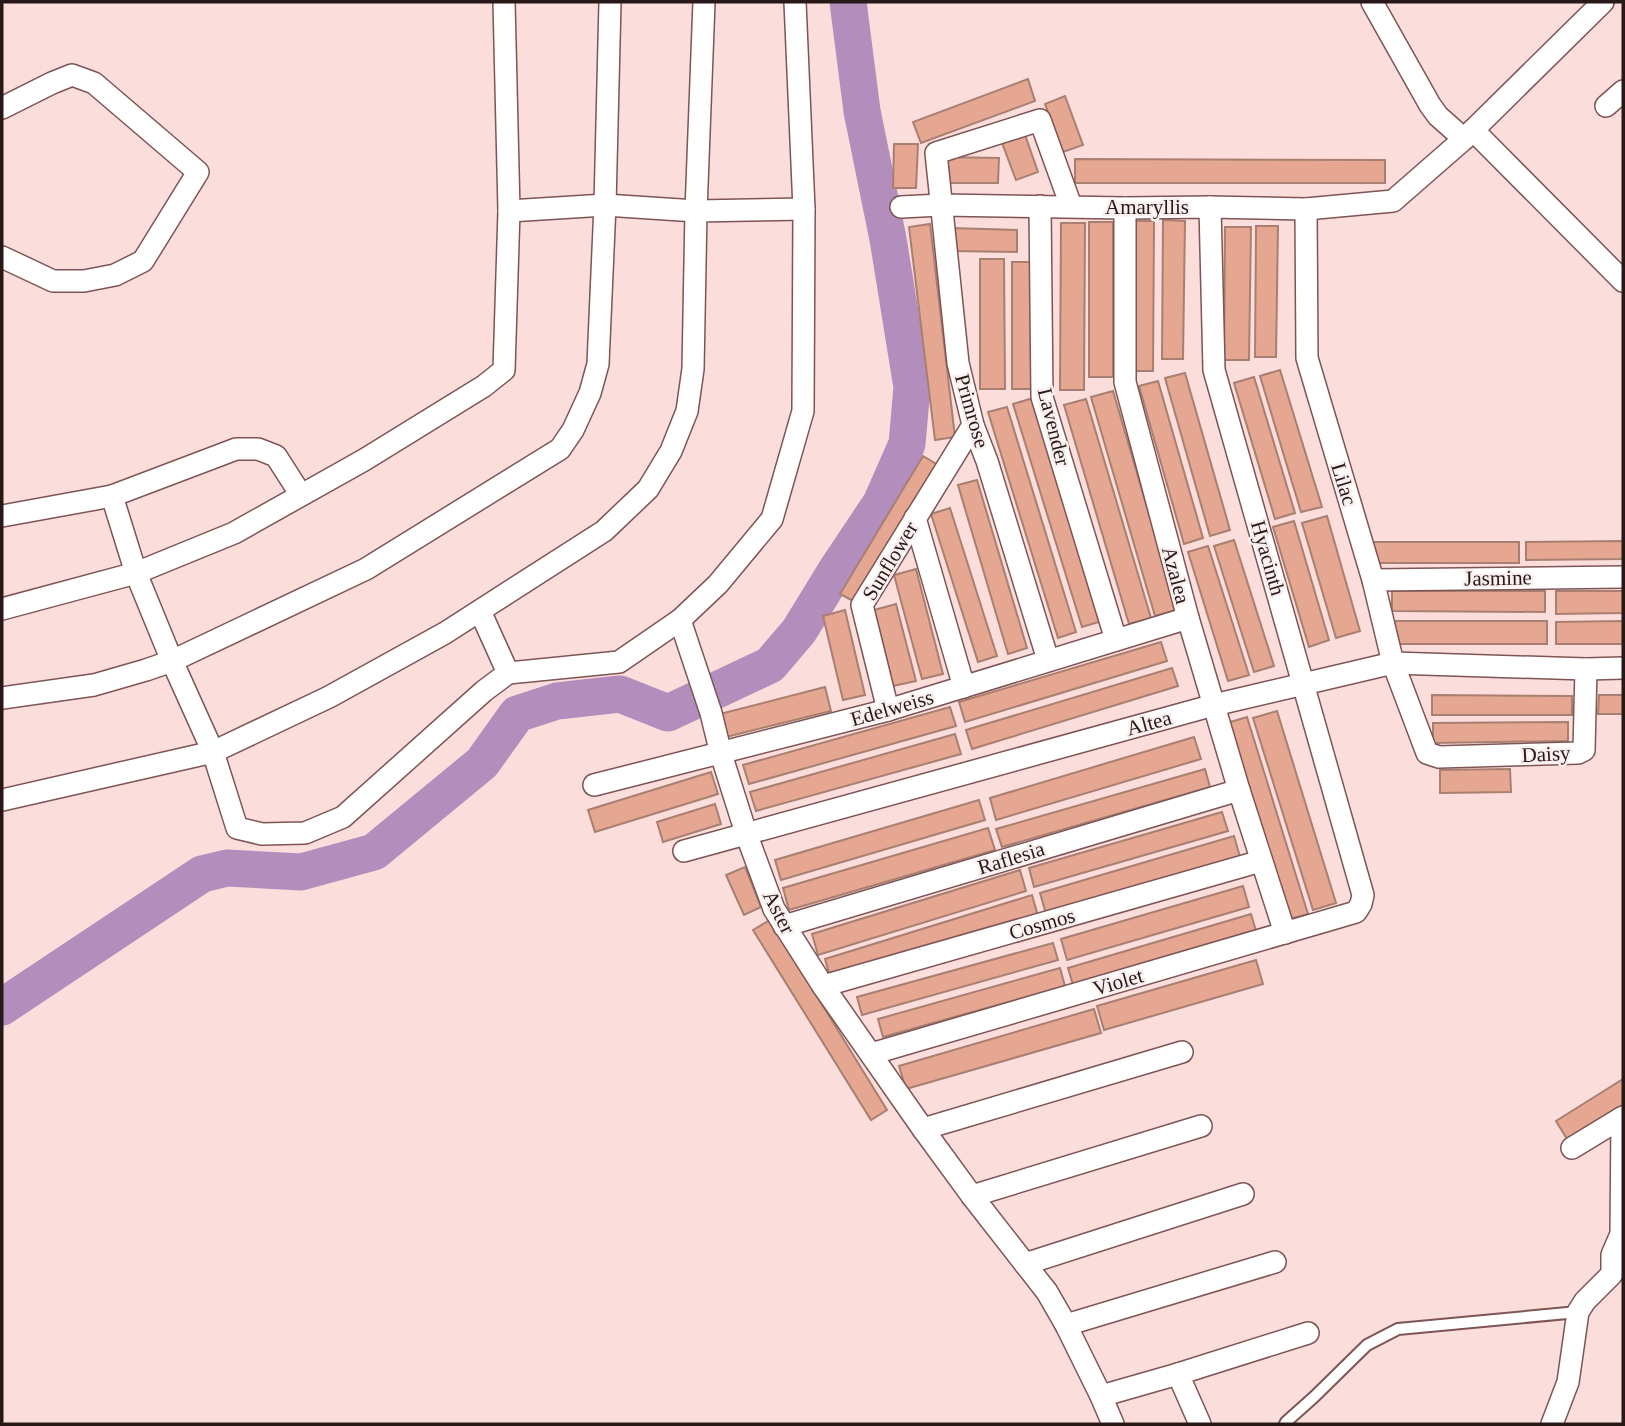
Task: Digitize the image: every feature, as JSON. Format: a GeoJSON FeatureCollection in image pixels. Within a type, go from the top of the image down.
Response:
{"type":"FeatureCollection","features":[{"type":"Feature","properties":{"kind":"street"},"geometry":{"type":"LineString","coordinates":[[2,609],[136,573],[233,533],[364,460],[484,386],[503,370],[509,211],[504,2]]}},
{"type":"Feature","properties":{"kind":"street"},"geometry":{"type":"LineString","coordinates":[[2,698],[94,685],[172,661],[366,569],[560,449],[573,430],[590,393],[597,364],[605,205],[610,2]]}},
{"type":"Feature","properties":{"kind":"street"},"geometry":{"type":"LineString","coordinates":[[2,800],[213,752],[329,697],[445,633],[604,531],[648,489],[671,451],[687,411],[693,369],[704,2]]}},
{"type":"Feature","properties":{"kind":"street"},"geometry":{"type":"LineString","coordinates":[[112,496],[136,573],[213,752],[237,828],[262,834],[305,833],[343,817],[484,691],[508,673],[619,662],[680,620],[718,584],[772,519],[803,411],[804,209],[795,2]]}},
{"type":"Feature","properties":{"kind":"street"},"geometry":{"type":"LineString","coordinates":[[1372,2],[1438,116],[1469,134],[1623,281]]}},
{"type":"Feature","properties":{"kind":"street"},"geometry":{"type":"LineString","coordinates":[[1469,134],[1603,2]]}},
{"type":"Feature","properties":{"kind":"street"},"geometry":{"type":"LineString","coordinates":[[2,108],[72,75],[94,83],[198,172],[142,261],[115,275],[84,281],[53,281],[2,257]]}},
{"type":"Feature","properties":{"kind":"street"},"geometry":{"type":"LineString","coordinates":[[1606,106],[1623,91]]}},
{"type":"Feature","properties":{"kind":"street","name":"Primrose"},"geometry":{"type":"LineString","coordinates":[[1048,660],[987,461],[973,425],[958,363],[936,153],[1040,120],[1071,206]]}},
{"type":"Feature","properties":{"kind":"street","name":"Amaryllis"},"geometry":{"type":"LineString","coordinates":[[901,206],[1210,206],[1306,209],[1393,201],[1469,134]]}},
{"type":"Feature","properties":{"kind":"street"},"geometry":{"type":"LineString","coordinates":[[509,211],[605,205],[696,211],[804,209]]}},
{"type":"Feature","properties":{"kind":"street","name":"Lavender"},"geometry":{"type":"LineString","coordinates":[[1040,206],[1042,397],[1116,640]]}},
{"type":"Feature","properties":{"kind":"street","name":"Hyacinth"},"geometry":{"type":"LineString","coordinates":[[1210,206],[1214,370],[1363,895],[1362,904]]}},
{"type":"Feature","properties":{"kind":"street","name":"Azalea"},"geometry":{"type":"LineString","coordinates":[[1125,208],[1125,382],[1188,618],[1284,933]]}},
{"type":"Feature","properties":{"kind":"street","name":"Lilac"},"geometry":{"type":"LineString","coordinates":[[1306,209],[1307,358],[1373,580],[1393,663],[1427,753]]}},
{"type":"Feature","properties":{"kind":"street","name":"Sunflower"},"geometry":{"type":"LineString","coordinates":[[888,710],[862,605],[973,425]]}},
{"type":"Feature","properties":{"kind":"street"},"geometry":{"type":"LineString","coordinates":[[2,516],[112,496],[236,449],[258,449],[276,456],[301,495]]}},
{"type":"Feature","properties":{"kind":"street"},"geometry":{"type":"LineString","coordinates":[[915,518],[964,687]]}},
{"type":"Feature","properties":{"kind":"street","name":"Jasmine"},"geometry":{"type":"LineString","coordinates":[[1373,580],[1623,577]]}},
{"type":"Feature","properties":{"kind":"street"},"geometry":{"type":"LineString","coordinates":[[480,611],[508,673]]}},
{"type":"Feature","properties":{"kind":"street","name":"Edelweiss"},"geometry":{"type":"LineString","coordinates":[[594,785],[888,710],[1188,618]]}},
{"type":"Feature","properties":{"kind":"street","name":"Aster"},"geometry":{"type":"LineString","coordinates":[[680,620],[746,833],[774,909],[822,986],[923,1129],[1047,1292],[1066,1325],[1113,1424]]}},
{"type":"Feature","properties":{"kind":"street","name":"Altea"},"geometry":{"type":"LineString","coordinates":[[684,851],[1214,705],[1393,663],[1623,668]]}},
{"type":"Feature","properties":{"kind":"street","name":"Daisy"},"geometry":{"type":"LineString","coordinates":[[1427,753],[1439,758],[1578,753],[1584,750],[1586,669]]}},
{"type":"Feature","properties":{"kind":"street","name":"Raflesia"},"geometry":{"type":"LineString","coordinates":[[784,926],[1239,790]]}},
{"type":"Feature","properties":{"kind":"street","name":"Cosmos"},"geometry":{"type":"LineString","coordinates":[[822,986],[1261,861]]}},
{"type":"Feature","properties":{"kind":"street","name":"Violet"},"geometry":{"type":"LineString","coordinates":[[871,1054],[1356,912],[1362,904]]}},
{"type":"Feature","properties":{"kind":"street"},"geometry":{"type":"LineString","coordinates":[[923,1129],[1182,1052]]}},
{"type":"Feature","properties":{"kind":"street"},"geometry":{"type":"LineString","coordinates":[[1572,1148],[1623,1118]]}},
{"type":"Feature","properties":{"kind":"street"},"geometry":{"type":"LineString","coordinates":[[1552,1424],[1568,1382],[1578,1312],[1585,1301],[1617,1278],[1612,1255],[1622,1234],[1623,1118]]}},
{"type":"Feature","properties":{"kind":"street"},"geometry":{"type":"LineString","coordinates":[[972,1196],[1201,1126]]}},
{"type":"Feature","properties":{"kind":"street"},"geometry":{"type":"LineString","coordinates":[[1025,1264],[1243,1194]]}},
{"type":"Feature","properties":{"kind":"street"},"geometry":{"type":"LineString","coordinates":[[1066,1325],[1275,1262]]}},
{"type":"Feature","properties":{"kind":"street"},"geometry":{"type":"LineString","coordinates":[[1101,1396],[1308,1333]]}},
{"type":"Feature","properties":{"kind":"street"},"geometry":{"type":"LineString","coordinates":[[1178,1374],[1200,1424]]}},
{"type":"Feature","properties":{"kind":"lane"},"geometry":{"type":"LineString","coordinates":[[1285,1424],[1367,1345],[1398,1329],[1578,1312]]}},
{"type":"Feature","properties":{"kind":"building"},"geometry":{"type":"Polygon","coordinates":[[[1028,79],[1035,101],[921,143],[913,122],[1028,79]]]}},
{"type":"Feature","properties":{"kind":"building"},"geometry":{"type":"Polygon","coordinates":[[[1065,96],[1083,145],[1063,152],[1045,104],[1065,96]]]}},
{"type":"Feature","properties":{"kind":"building"},"geometry":{"type":"Polygon","coordinates":[[[1024,132],[1038,172],[1016,180],[1001,140],[1024,132]]]}},
{"type":"Feature","properties":{"kind":"building"},"geometry":{"type":"Polygon","coordinates":[[[894,144],[918,144],[916,188],[893,188],[894,144]]]}},
{"type":"Feature","properties":{"kind":"building"},"geometry":{"type":"Polygon","coordinates":[[[943,157],[999,158],[998,183],[943,183],[943,157]]]}},
{"type":"Feature","properties":{"kind":"building"},"geometry":{"type":"Polygon","coordinates":[[[1075,159],[1385,160],[1385,183],[1075,183],[1075,159]]]}},
{"type":"Feature","properties":{"kind":"building"},"geometry":{"type":"Polygon","coordinates":[[[1163,220],[1185,221],[1183,359],[1162,359],[1163,220]]]}},
{"type":"Feature","properties":{"kind":"building"},"geometry":{"type":"Polygon","coordinates":[[[1134,221],[1154,221],[1153,371],[1133,371],[1134,221]]]}},
{"type":"Feature","properties":{"kind":"building"},"geometry":{"type":"Polygon","coordinates":[[[1089,222],[1113,222],[1113,377],[1089,377],[1089,222]]]}},
{"type":"Feature","properties":{"kind":"building"},"geometry":{"type":"Polygon","coordinates":[[[1061,223],[1085,223],[1084,390],[1060,390],[1061,223]]]}},
{"type":"Feature","properties":{"kind":"building"},"geometry":{"type":"Polygon","coordinates":[[[930,224],[955,437],[935,440],[909,227],[930,224]]]}},
{"type":"Feature","properties":{"kind":"building"},"geometry":{"type":"Polygon","coordinates":[[[1256,226],[1278,226],[1276,357],[1255,357],[1256,226]]]}},
{"type":"Feature","properties":{"kind":"building"},"geometry":{"type":"Polygon","coordinates":[[[1225,227],[1251,227],[1249,360],[1224,360],[1225,227]]]}},
{"type":"Feature","properties":{"kind":"building"},"geometry":{"type":"Polygon","coordinates":[[[951,228],[1017,230],[1017,252],[950,251],[951,228]]]}},
{"type":"Feature","properties":{"kind":"building"},"geometry":{"type":"Polygon","coordinates":[[[980,259],[1004,259],[1005,389],[980,389],[980,259]]]}},
{"type":"Feature","properties":{"kind":"building"},"geometry":{"type":"Polygon","coordinates":[[[1012,262],[1033,262],[1033,389],[1012,389],[1012,262]]]}},
{"type":"Feature","properties":{"kind":"building"},"geometry":{"type":"Polygon","coordinates":[[[1280,370],[1322,507],[1301,512],[1260,376],[1280,370]]]}},
{"type":"Feature","properties":{"kind":"building"},"geometry":{"type":"Polygon","coordinates":[[[1185,373],[1230,530],[1210,536],[1165,378],[1185,373]]]}},
{"type":"Feature","properties":{"kind":"building"},"geometry":{"type":"Polygon","coordinates":[[[1254,377],[1295,513],[1275,519],[1234,383],[1254,377]]]}},
{"type":"Feature","properties":{"kind":"building"},"geometry":{"type":"Polygon","coordinates":[[[1158,381],[1203,538],[1184,544],[1139,386],[1158,381]]]}},
{"type":"Feature","properties":{"kind":"building"},"geometry":{"type":"Polygon","coordinates":[[[1113,391],[1177,610],[1155,616],[1091,397],[1113,391]]]}},
{"type":"Feature","properties":{"kind":"building"},"geometry":{"type":"Polygon","coordinates":[[[1033,398],[1102,621],[1082,627],[1013,404],[1033,398]]]}},
{"type":"Feature","properties":{"kind":"building"},"geometry":{"type":"Polygon","coordinates":[[[1086,399],[1151,618],[1129,624],[1064,405],[1086,399]]]}},
{"type":"Feature","properties":{"kind":"building"},"geometry":{"type":"Polygon","coordinates":[[[1007,407],[1076,632],[1058,638],[988,412],[1007,407]]]}},
{"type":"Feature","properties":{"kind":"building"},"geometry":{"type":"Polygon","coordinates":[[[923,456],[938,465],[855,602],[840,594],[923,456]]]}},
{"type":"Feature","properties":{"kind":"building"},"geometry":{"type":"Polygon","coordinates":[[[977,480],[1027,648],[1008,654],[958,485],[977,480]]]}},
{"type":"Feature","properties":{"kind":"building"},"geometry":{"type":"Polygon","coordinates":[[[950,508],[997,656],[978,662],[931,514],[950,508]]]}},
{"type":"Feature","properties":{"kind":"building"},"geometry":{"type":"Polygon","coordinates":[[[1327,516],[1360,631],[1336,638],[1302,523],[1327,516]]]}},
{"type":"Feature","properties":{"kind":"building"},"geometry":{"type":"Polygon","coordinates":[[[1294,521],[1329,640],[1309,647],[1273,527],[1294,521]]]}},
{"type":"Feature","properties":{"kind":"building"},"geometry":{"type":"Polygon","coordinates":[[[1234,540],[1274,666],[1254,672],[1214,546],[1234,540]]]}},
{"type":"Feature","properties":{"kind":"building"},"geometry":{"type":"Polygon","coordinates":[[[1623,541],[1623,559],[1526,560],[1526,542],[1623,541]]]}},
{"type":"Feature","properties":{"kind":"building"},"geometry":{"type":"Polygon","coordinates":[[[1373,542],[1519,542],[1519,563],[1373,563],[1373,542]]]}},
{"type":"Feature","properties":{"kind":"building"},"geometry":{"type":"Polygon","coordinates":[[[1208,546],[1249,675],[1228,681],[1188,552],[1208,546]]]}},
{"type":"Feature","properties":{"kind":"building"},"geometry":{"type":"Polygon","coordinates":[[[916,569],[943,674],[922,679],[894,575],[916,569]]]}},
{"type":"Feature","properties":{"kind":"building"},"geometry":{"type":"Polygon","coordinates":[[[1392,591],[1545,591],[1545,612],[1392,611],[1392,591]]]}},
{"type":"Feature","properties":{"kind":"building"},"geometry":{"type":"Polygon","coordinates":[[[1556,591],[1623,591],[1623,613],[1556,614],[1556,591]]]}},
{"type":"Feature","properties":{"kind":"building"},"geometry":{"type":"Polygon","coordinates":[[[896,604],[916,681],[893,686],[874,610],[896,604]]]}},
{"type":"Feature","properties":{"kind":"building"},"geometry":{"type":"Polygon","coordinates":[[[845,610],[865,695],[843,700],[823,616],[845,610]]]}},
{"type":"Feature","properties":{"kind":"building"},"geometry":{"type":"Polygon","coordinates":[[[1395,621],[1547,621],[1547,644],[1395,644],[1395,621]]]}},
{"type":"Feature","properties":{"kind":"building"},"geometry":{"type":"Polygon","coordinates":[[[1623,621],[1623,644],[1556,644],[1556,622],[1623,621]]]}},
{"type":"Feature","properties":{"kind":"building"},"geometry":{"type":"Polygon","coordinates":[[[1161,642],[1167,661],[965,722],[959,702],[1161,642]]]}},
{"type":"Feature","properties":{"kind":"building"},"geometry":{"type":"Polygon","coordinates":[[[1172,668],[1178,686],[972,749],[966,730],[1172,668]]]}},
{"type":"Feature","properties":{"kind":"building"},"geometry":{"type":"Polygon","coordinates":[[[825,687],[831,711],[726,737],[720,714],[825,687]]]}},
{"type":"Feature","properties":{"kind":"building"},"geometry":{"type":"Polygon","coordinates":[[[1432,695],[1572,696],[1572,715],[1432,715],[1432,695]]]}},
{"type":"Feature","properties":{"kind":"building"},"geometry":{"type":"Polygon","coordinates":[[[1599,695],[1623,695],[1623,714],[1598,714],[1599,695]]]}},
{"type":"Feature","properties":{"kind":"building"},"geometry":{"type":"Polygon","coordinates":[[[950,707],[956,726],[749,784],[743,765],[950,707]]]}},
{"type":"Feature","properties":{"kind":"building"},"geometry":{"type":"Polygon","coordinates":[[[1277,711],[1336,903],[1313,910],[1253,718],[1277,711]]]}},
{"type":"Feature","properties":{"kind":"building"},"geometry":{"type":"Polygon","coordinates":[[[1247,717],[1308,914],[1289,919],[1227,723],[1247,717]]]}},
{"type":"Feature","properties":{"kind":"building"},"geometry":{"type":"Polygon","coordinates":[[[1568,722],[1568,741],[1433,743],[1433,723],[1568,722]]]}},
{"type":"Feature","properties":{"kind":"building"},"geometry":{"type":"Polygon","coordinates":[[[955,734],[961,754],[756,811],[750,792],[955,734]]]}},
{"type":"Feature","properties":{"kind":"building"},"geometry":{"type":"Polygon","coordinates":[[[1194,737],[1201,759],[996,820],[990,798],[1194,737]]]}},
{"type":"Feature","properties":{"kind":"building"},"geometry":{"type":"Polygon","coordinates":[[[1205,769],[1210,787],[1002,847],[996,829],[1205,769]]]}},
{"type":"Feature","properties":{"kind":"building"},"geometry":{"type":"Polygon","coordinates":[[[1510,769],[1511,792],[1440,793],[1440,770],[1510,769]]]}},
{"type":"Feature","properties":{"kind":"building"},"geometry":{"type":"Polygon","coordinates":[[[711,772],[718,794],[595,832],[588,810],[711,772]]]}},
{"type":"Feature","properties":{"kind":"building"},"geometry":{"type":"Polygon","coordinates":[[[979,800],[985,820],[781,880],[775,860],[979,800]]]}},
{"type":"Feature","properties":{"kind":"building"},"geometry":{"type":"Polygon","coordinates":[[[715,804],[721,824],[663,842],[657,822],[715,804]]]}},
{"type":"Feature","properties":{"kind":"building"},"geometry":{"type":"Polygon","coordinates":[[[1222,812],[1228,831],[1034,887],[1029,868],[1222,812]]]}},
{"type":"Feature","properties":{"kind":"building"},"geometry":{"type":"Polygon","coordinates":[[[988,828],[995,850],[789,910],[783,888],[988,828]]]}},
{"type":"Feature","properties":{"kind":"building"},"geometry":{"type":"Polygon","coordinates":[[[1234,836],[1240,857],[1046,914],[1040,893],[1234,836]]]}},
{"type":"Feature","properties":{"kind":"building"},"geometry":{"type":"Polygon","coordinates":[[[745,867],[761,907],[744,915],[726,875],[745,867]]]}},
{"type":"Feature","properties":{"kind":"building"},"geometry":{"type":"Polygon","coordinates":[[[1020,870],[1026,891],[818,955],[812,934],[1020,870]]]}},
{"type":"Feature","properties":{"kind":"building"},"geometry":{"type":"Polygon","coordinates":[[[1243,886],[1249,907],[1067,960],[1061,939],[1243,886]]]}},
{"type":"Feature","properties":{"kind":"building"},"geometry":{"type":"Polygon","coordinates":[[[1032,895],[1038,916],[831,980],[825,959],[1032,895]]]}},
{"type":"Feature","properties":{"kind":"building"},"geometry":{"type":"Polygon","coordinates":[[[1251,914],[1256,931],[1073,985],[1068,968],[1251,914]]]}},
{"type":"Feature","properties":{"kind":"building"},"geometry":{"type":"Polygon","coordinates":[[[770,920],[887,1110],[871,1120],[753,930],[770,920]]]}},
{"type":"Feature","properties":{"kind":"building"},"geometry":{"type":"Polygon","coordinates":[[[1053,943],[1058,960],[862,1015],[857,997],[1053,943]]]}},
{"type":"Feature","properties":{"kind":"building"},"geometry":{"type":"Polygon","coordinates":[[[1256,960],[1263,984],[1104,1030],[1097,1006],[1256,960]]]}},
{"type":"Feature","properties":{"kind":"building"},"geometry":{"type":"Polygon","coordinates":[[[1060,968],[1065,986],[883,1037],[878,1019],[1060,968]]]}},
{"type":"Feature","properties":{"kind":"building"},"geometry":{"type":"Polygon","coordinates":[[[1094,1009],[1101,1033],[906,1089],[899,1066],[1094,1009]]]}},
{"type":"Feature","properties":{"kind":"building"},"geometry":{"type":"Polygon","coordinates":[[[1623,1079],[1623,1105],[1567,1139],[1556,1121],[1623,1079]]]}},
{"type":"Feature","properties":{"kind":"waterway"},"geometry":{"type":"LineString","coordinates":[[2,1007],[202,874],[227,868],[301,872],[374,852],[482,763],[517,714],[557,701],[620,694],[668,713],[770,665],[799,631],[881,503],[907,444],[912,387],[888,239],[862,111],[848,2]]}}]}
